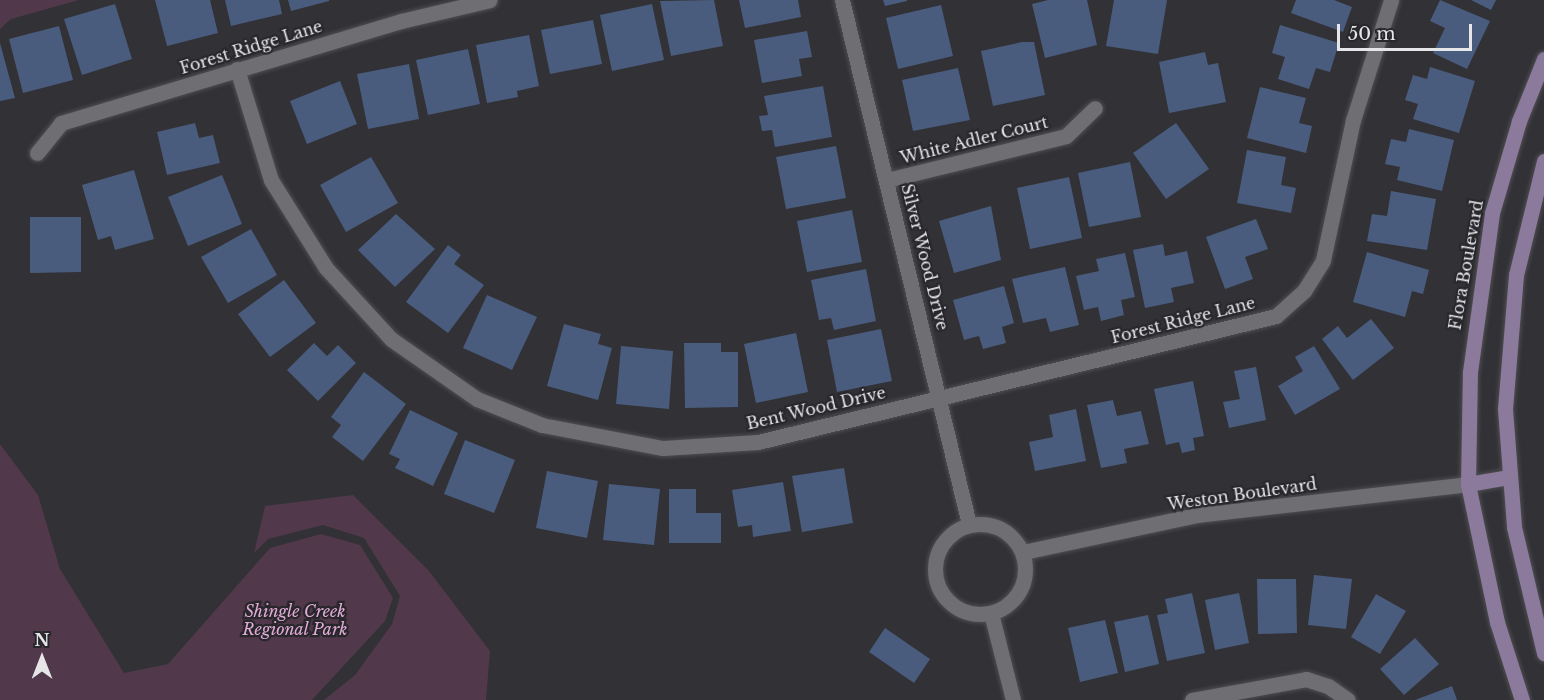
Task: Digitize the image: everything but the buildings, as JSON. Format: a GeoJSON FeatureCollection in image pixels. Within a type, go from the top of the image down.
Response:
{"type":"FeatureCollection","features":[{"type":"Feature","properties":{"kind":"street","name":"Forest Ridge Lane"},"geometry":{"type":"LineString","coordinates":[[37,153],[61,123],[237,69],[490,0]]}},
{"type":"Feature","properties":{"kind":"street","name":"Silver Wood Drive"},"geometry":{"type":"LineString","coordinates":[[842,0],[941,397],[969,524]]}},
{"type":"Feature","properties":{"kind":"street","name":"Forest Ridge Lane"},"geometry":{"type":"LineString","coordinates":[[941,397],[1276,316],[1297,298],[1323,260],[1353,120],[1391,0]]}},
{"type":"Feature","properties":{"kind":"street","name":"Flora Boulevard"},"geometry":{"type":"LineString","coordinates":[[1522,700],[1497,622],[1468,484],[1470,372],[1482,259],[1502,174],[1544,59]]}},
{"type":"Feature","properties":{"kind":"street","name":"Bent Wood Drive"},"geometry":{"type":"LineString","coordinates":[[237,69],[271,180],[326,268],[391,339],[477,399],[542,425],[663,448],[758,442],[941,397]]}},
{"type":"Feature","properties":{"kind":"street","name":"White Adler Court"},"geometry":{"type":"LineString","coordinates":[[887,180],[1066,136],[1095,108]]}},
{"type":"Feature","properties":{"kind":"street"},"geometry":{"type":"LineString","coordinates":[[1544,161],[1525,228],[1509,321],[1505,409],[1509,477],[1524,577],[1544,653]]}},
{"type":"Feature","properties":{"kind":"street"},"geometry":{"type":"LineString","coordinates":[[1468,484],[1509,477]]}},
{"type":"Feature","properties":{"kind":"street","name":"Weston Boulevard"},"geometry":{"type":"LineString","coordinates":[[1023,552],[1197,515],[1468,484]]}},
{"type":"Feature","properties":{"kind":"street"},"geometry":{"type":"LineString","coordinates":[[987,523],[1006,531],[1023,552],[1025,575],[1020,590],[1011,602],[991,613],[955,607],[943,597],[934,578],[937,551],[950,533],[969,524],[987,523]]}},
{"type":"Feature","properties":{"kind":"street"},"geometry":{"type":"LineString","coordinates":[[991,613],[1013,700]]}},
{"type":"Feature","properties":{"kind":"street"},"geometry":{"type":"LineString","coordinates":[[1191,700],[1305,679],[1328,686],[1348,700]]}},
{"type":"Feature","properties":{"kind":"green space"},"geometry":{"type":"Polygon","coordinates":[[[0,0],[79,0],[11,19],[0,29],[0,0]]]}},
{"type":"Feature","properties":{"kind":"green space","name":"Shingle Creek Regional Park"},"geometry":{"type":"Polygon","coordinates":[[[0,444],[38,495],[60,569],[124,673],[168,664],[270,548],[321,534],[360,545],[393,598],[385,621],[312,700],[0,700],[0,444]]]}},
{"type":"Feature","properties":{"kind":"green space"},"geometry":{"type":"Polygon","coordinates":[[[353,495],[429,571],[490,651],[486,700],[324,700],[355,675],[392,624],[400,596],[364,538],[323,525],[268,539],[254,553],[265,506],[353,495]]]}}]}
